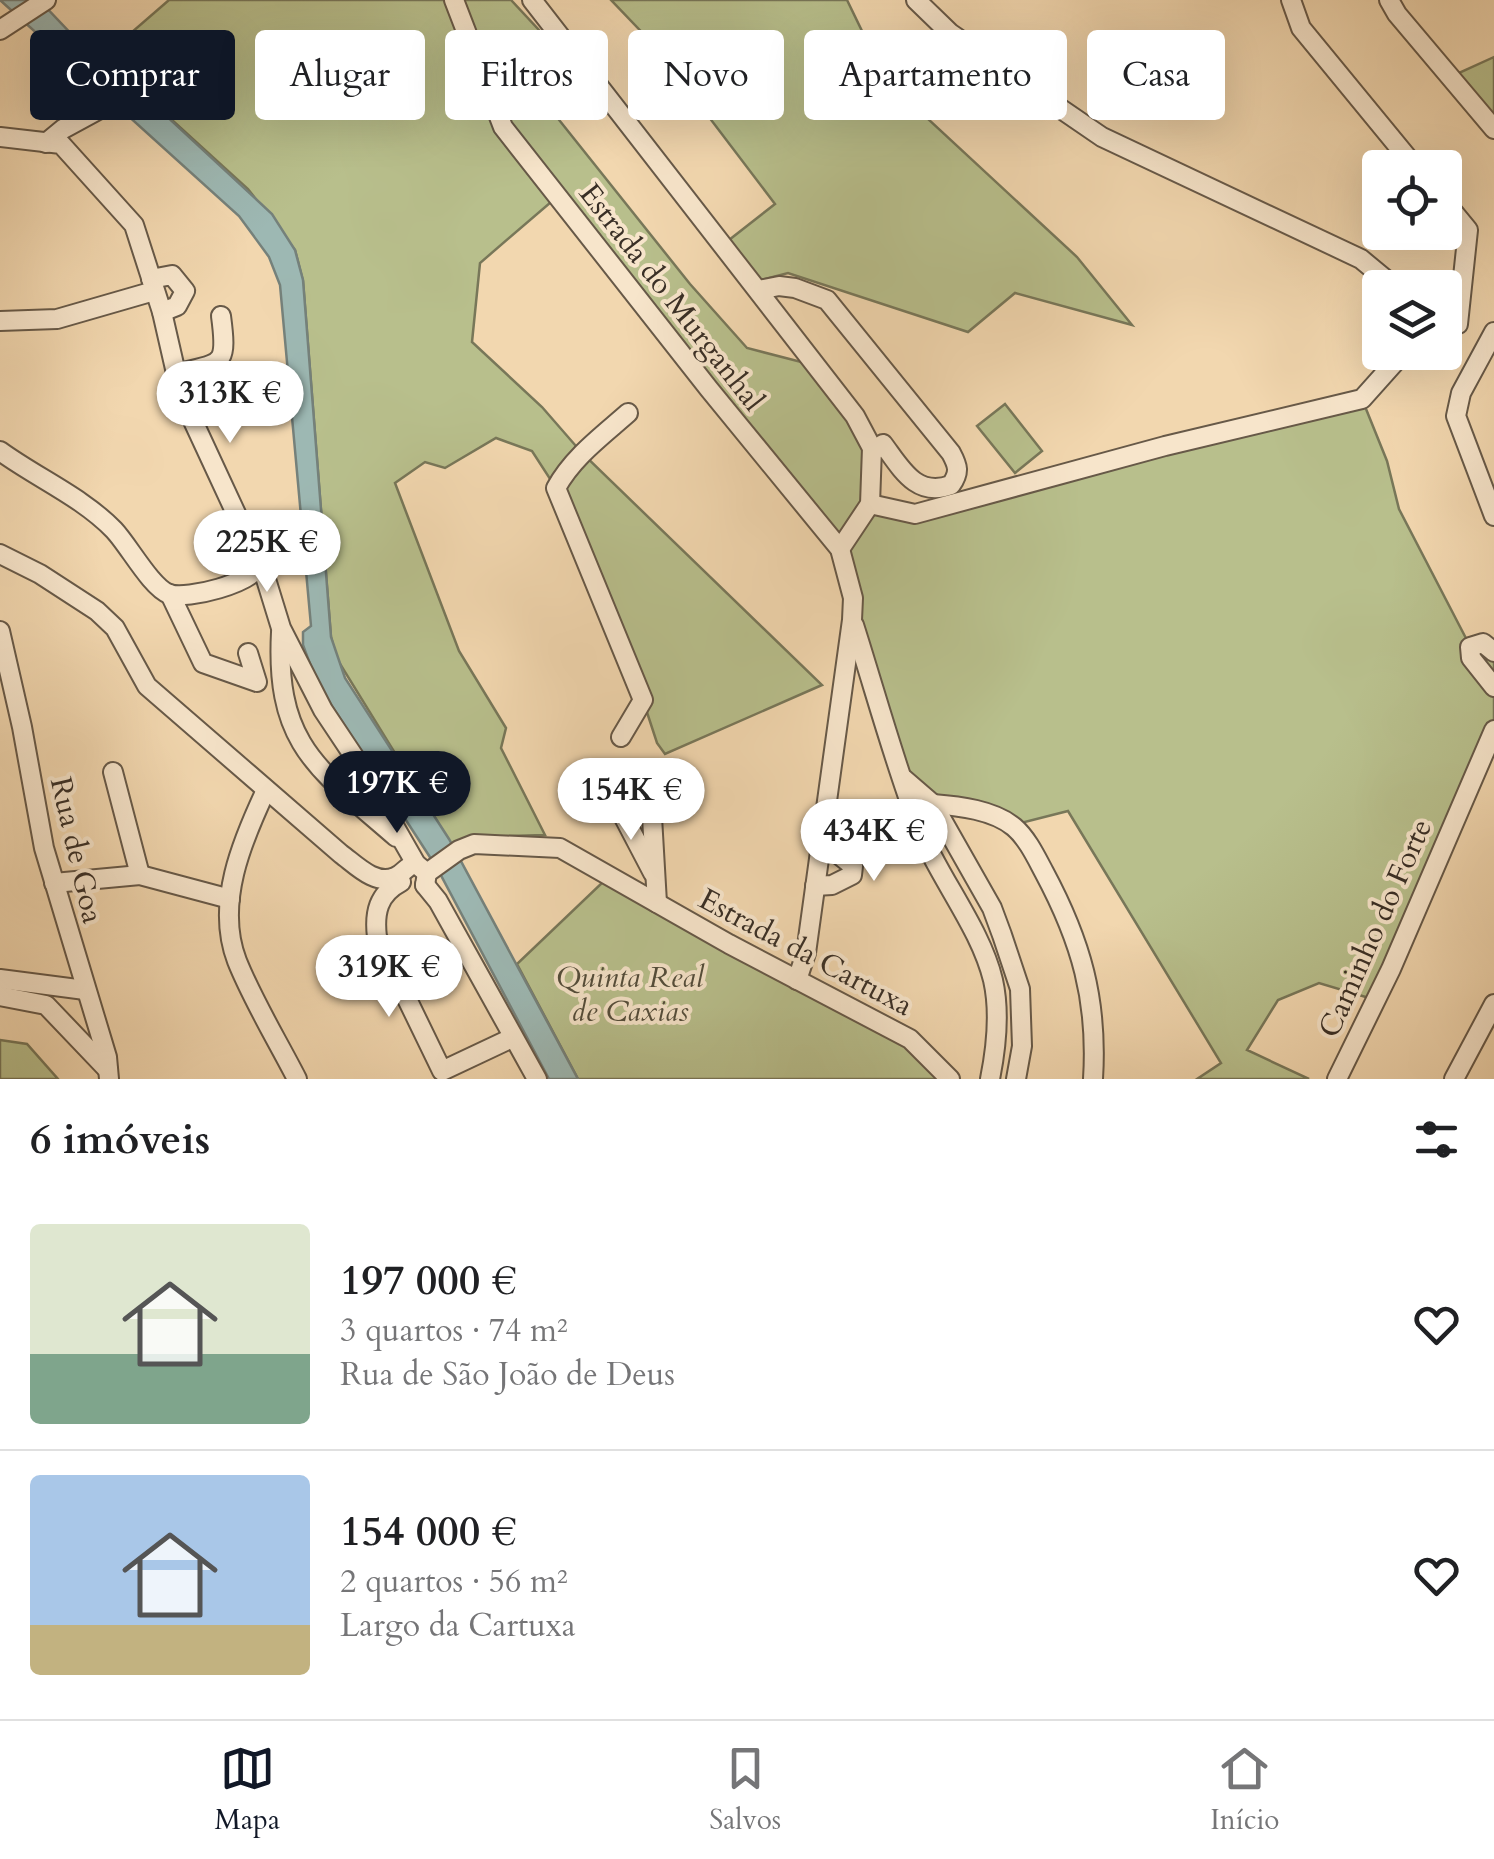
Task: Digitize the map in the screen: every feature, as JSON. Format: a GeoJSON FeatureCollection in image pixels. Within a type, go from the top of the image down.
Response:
{"type":"FeatureCollection","features":[{"type":"Feature","properties":{"kind":"street","name":"Estrada do Murganhal"},"geometry":{"type":"LineString","coordinates":[[454,0],[503,127],[840,549],[853,598],[852,620]]}},
{"type":"Feature","properties":{"kind":"street"},"geometry":{"type":"LineString","coordinates":[[532,0],[854,416],[872,452],[870,504],[840,549]]}},
{"type":"Feature","properties":{"kind":"street"},"geometry":{"type":"LineString","coordinates":[[916,0],[950,33],[1102,137],[1361,259],[1374,270]]}},
{"type":"Feature","properties":{"kind":"street"},"geometry":{"type":"LineString","coordinates":[[1291,0],[1300,28],[1401,150]]}},
{"type":"Feature","properties":{"kind":"street"},"geometry":{"type":"LineString","coordinates":[[1389,0],[1494,129]]}},
{"type":"Feature","properties":{"kind":"street"},"geometry":{"type":"LineString","coordinates":[[0,30],[44,1]]}},
{"type":"Feature","properties":{"kind":"street"},"geometry":{"type":"LineString","coordinates":[[54,143],[63,129],[80,120]]}},
{"type":"Feature","properties":{"kind":"street"},"geometry":{"type":"LineString","coordinates":[[0,137],[54,143],[134,225],[162,312],[181,395],[259,564],[278,620],[288,660],[286,712],[320,768],[379,812]]}},
{"type":"Feature","properties":{"kind":"street"},"geometry":{"type":"LineString","coordinates":[[1462,223],[1468,230],[1462,286]]}},
{"type":"Feature","properties":{"kind":"street"},"geometry":{"type":"LineString","coordinates":[[0,321],[57,319],[172,275],[185,290],[177,306],[162,312]]}},
{"type":"Feature","properties":{"kind":"street"},"geometry":{"type":"LineString","coordinates":[[759,290],[779,286],[811,292],[828,300],[951,452],[958,475],[951,486],[928,489],[916,485],[883,444],[872,452]]}},
{"type":"Feature","properties":{"kind":"street"},"geometry":{"type":"LineString","coordinates":[[176,374],[222,358],[226,350],[222,316]]}},
{"type":"Feature","properties":{"kind":"street"},"geometry":{"type":"LineString","coordinates":[[1494,332],[1461,393],[1456,416],[1494,516]]}},
{"type":"Feature","properties":{"kind":"street"},"geometry":{"type":"LineString","coordinates":[[870,504],[915,514],[1362,398],[1388,370]]}},
{"type":"Feature","properties":{"kind":"street"},"geometry":{"type":"LineString","coordinates":[[621,737],[643,700],[556,488],[582,453],[628,413]]}},
{"type":"Feature","properties":{"kind":"street"},"geometry":{"type":"LineString","coordinates":[[0,451],[104,520],[154,583],[170,594],[188,596],[233,583],[254,575],[259,564]]}},
{"type":"Feature","properties":{"kind":"street"},"geometry":{"type":"LineString","coordinates":[[0,554],[40,574],[97,611],[114,628],[148,686],[372,876],[382,880],[416,871]]}},
{"type":"Feature","properties":{"kind":"street"},"geometry":{"type":"LineString","coordinates":[[233,583],[253,590],[278,620]]}},
{"type":"Feature","properties":{"kind":"street"},"geometry":{"type":"LineString","coordinates":[[170,594],[203,663],[257,682],[248,653]]}},
{"type":"Feature","properties":{"kind":"street"},"geometry":{"type":"LineString","coordinates":[[852,620],[917,824],[992,980],[996,1050],[990,1079]]}},
{"type":"Feature","properties":{"kind":"street"},"geometry":{"type":"LineString","coordinates":[[804,983],[852,620]]}},
{"type":"Feature","properties":{"kind":"street","name":"Rua de Goa"},"geometry":{"type":"LineString","coordinates":[[0,631],[54,883],[99,1028],[109,1075]]}},
{"type":"Feature","properties":{"kind":"street"},"geometry":{"type":"LineString","coordinates":[[1494,652],[1483,643],[1470,647],[1471,658],[1494,687]]}},
{"type":"Feature","properties":{"kind":"street"},"geometry":{"type":"LineString","coordinates":[[288,660],[323,710],[379,812],[452,926],[538,1079]]}},
{"type":"Feature","properties":{"kind":"street","name":"Caminho do Forte"},"geometry":{"type":"LineString","coordinates":[[1337,1079],[1392,969],[1494,730]]}},
{"type":"Feature","properties":{"kind":"street"},"geometry":{"type":"LineString","coordinates":[[113,772],[140,875]]}},
{"type":"Feature","properties":{"kind":"street"},"geometry":{"type":"LineString","coordinates":[[638,774],[652,816],[656,903]]}},
{"type":"Feature","properties":{"kind":"street"},"geometry":{"type":"LineString","coordinates":[[903,779],[933,804],[992,908],[1020,989],[1022,1046],[1016,1079]]}},
{"type":"Feature","properties":{"kind":"street"},"geometry":{"type":"LineString","coordinates":[[608,786],[653,873]]}},
{"type":"Feature","properties":{"kind":"street"},"geometry":{"type":"LineString","coordinates":[[266,790],[244,837],[230,899],[231,935],[236,959],[297,1079]]}},
{"type":"Feature","properties":{"kind":"street"},"geometry":{"type":"LineString","coordinates":[[933,804],[997,816],[1014,827],[1038,862],[1066,916],[1089,984],[1095,1021],[1093,1079]]}},
{"type":"Feature","properties":{"kind":"street","name":"Estrada da Cartuxa"},"geometry":{"type":"LineString","coordinates":[[416,871],[474,844],[560,848],[910,1038],[950,1079]]}},
{"type":"Feature","properties":{"kind":"street"},"geometry":{"type":"LineString","coordinates":[[815,886],[832,885],[852,875],[853,866],[833,850]]}},
{"type":"Feature","properties":{"kind":"street"},"geometry":{"type":"LineString","coordinates":[[416,871],[390,888],[380,900],[376,926],[380,947],[442,1071],[512,1038]]}},
{"type":"Feature","properties":{"kind":"street"},"geometry":{"type":"LineString","coordinates":[[54,883],[140,875],[230,899]]}},
{"type":"Feature","properties":{"kind":"street"},"geometry":{"type":"LineString","coordinates":[[0,979],[85,990]]}},
{"type":"Feature","properties":{"kind":"street"},"geometry":{"type":"LineString","coordinates":[[0,996],[46,1005],[109,1075]]}},
{"type":"Feature","properties":{"kind":"street"},"geometry":{"type":"LineString","coordinates":[[1454,1079],[1494,1004]]}},
{"type":"Feature","properties":{"kind":"green space"},"geometry":{"type":"Polygon","coordinates":[[[169,0],[511,0],[539,30],[445,30],[445,120],[559,120],[690,284],[747,348],[817,366],[872,448],[870,504],[915,514],[1362,399],[1387,461],[1399,509],[1470,646],[1494,652],[1494,730],[1369,998],[1319,983],[1278,1000],[1247,1050],[1309,1079],[1197,1079],[1221,1063],[1068,811],[1017,824],[907,792],[840,549],[551,202],[480,263],[472,342],[822,685],[665,754],[657,743],[556,488],[532,451],[496,438],[445,468],[425,462],[395,483],[459,651],[506,728],[501,748],[545,835],[470,837],[451,844],[337,659],[331,637],[303,281],[295,250],[248,189],[172,120],[235,120],[235,30],[134,30],[169,0]]]}},
{"type":"Feature","properties":{"kind":"green space"},"geometry":{"type":"Polygon","coordinates":[[[611,0],[847,0],[862,30],[804,30],[804,120],[929,120],[1077,257],[1132,325],[1015,293],[968,332],[788,273],[761,280],[729,240],[775,204],[711,120],[784,120],[784,30],[640,30],[611,0]]]}},
{"type":"Feature","properties":{"kind":"green space"},"geometry":{"type":"Polygon","coordinates":[[[1494,57],[1494,131],[1450,77],[1494,57]]]}},
{"type":"Feature","properties":{"kind":"green space"},"geometry":{"type":"Polygon","coordinates":[[[1005,404],[1042,451],[1015,473],[977,426],[1005,404]]]}},
{"type":"Feature","properties":{"kind":"green space","name":"Quinta Real de Caxias"},"geometry":{"type":"Polygon","coordinates":[[[605,880],[909,1045],[937,1079],[578,1079],[517,964],[605,880]]]}},
{"type":"Feature","properties":{"kind":"green space"},"geometry":{"type":"Polygon","coordinates":[[[0,1040],[27,1044],[58,1079],[0,1079],[0,1040]]]}},
{"type":"Feature","properties":{"kind":"water"},"geometry":{"type":"Polygon","coordinates":[[[0,0],[39,0],[68,30],[33,30],[0,0]]]}},
{"type":"Feature","properties":{"kind":"water"},"geometry":{"type":"Polygon","coordinates":[[[133,120],[171,120],[272,214],[295,250],[303,280],[331,637],[345,678],[449,839],[578,1079],[549,1079],[437,868],[317,683],[303,645],[303,632],[311,626],[280,285],[269,257],[239,216],[133,120]]]}}]}
